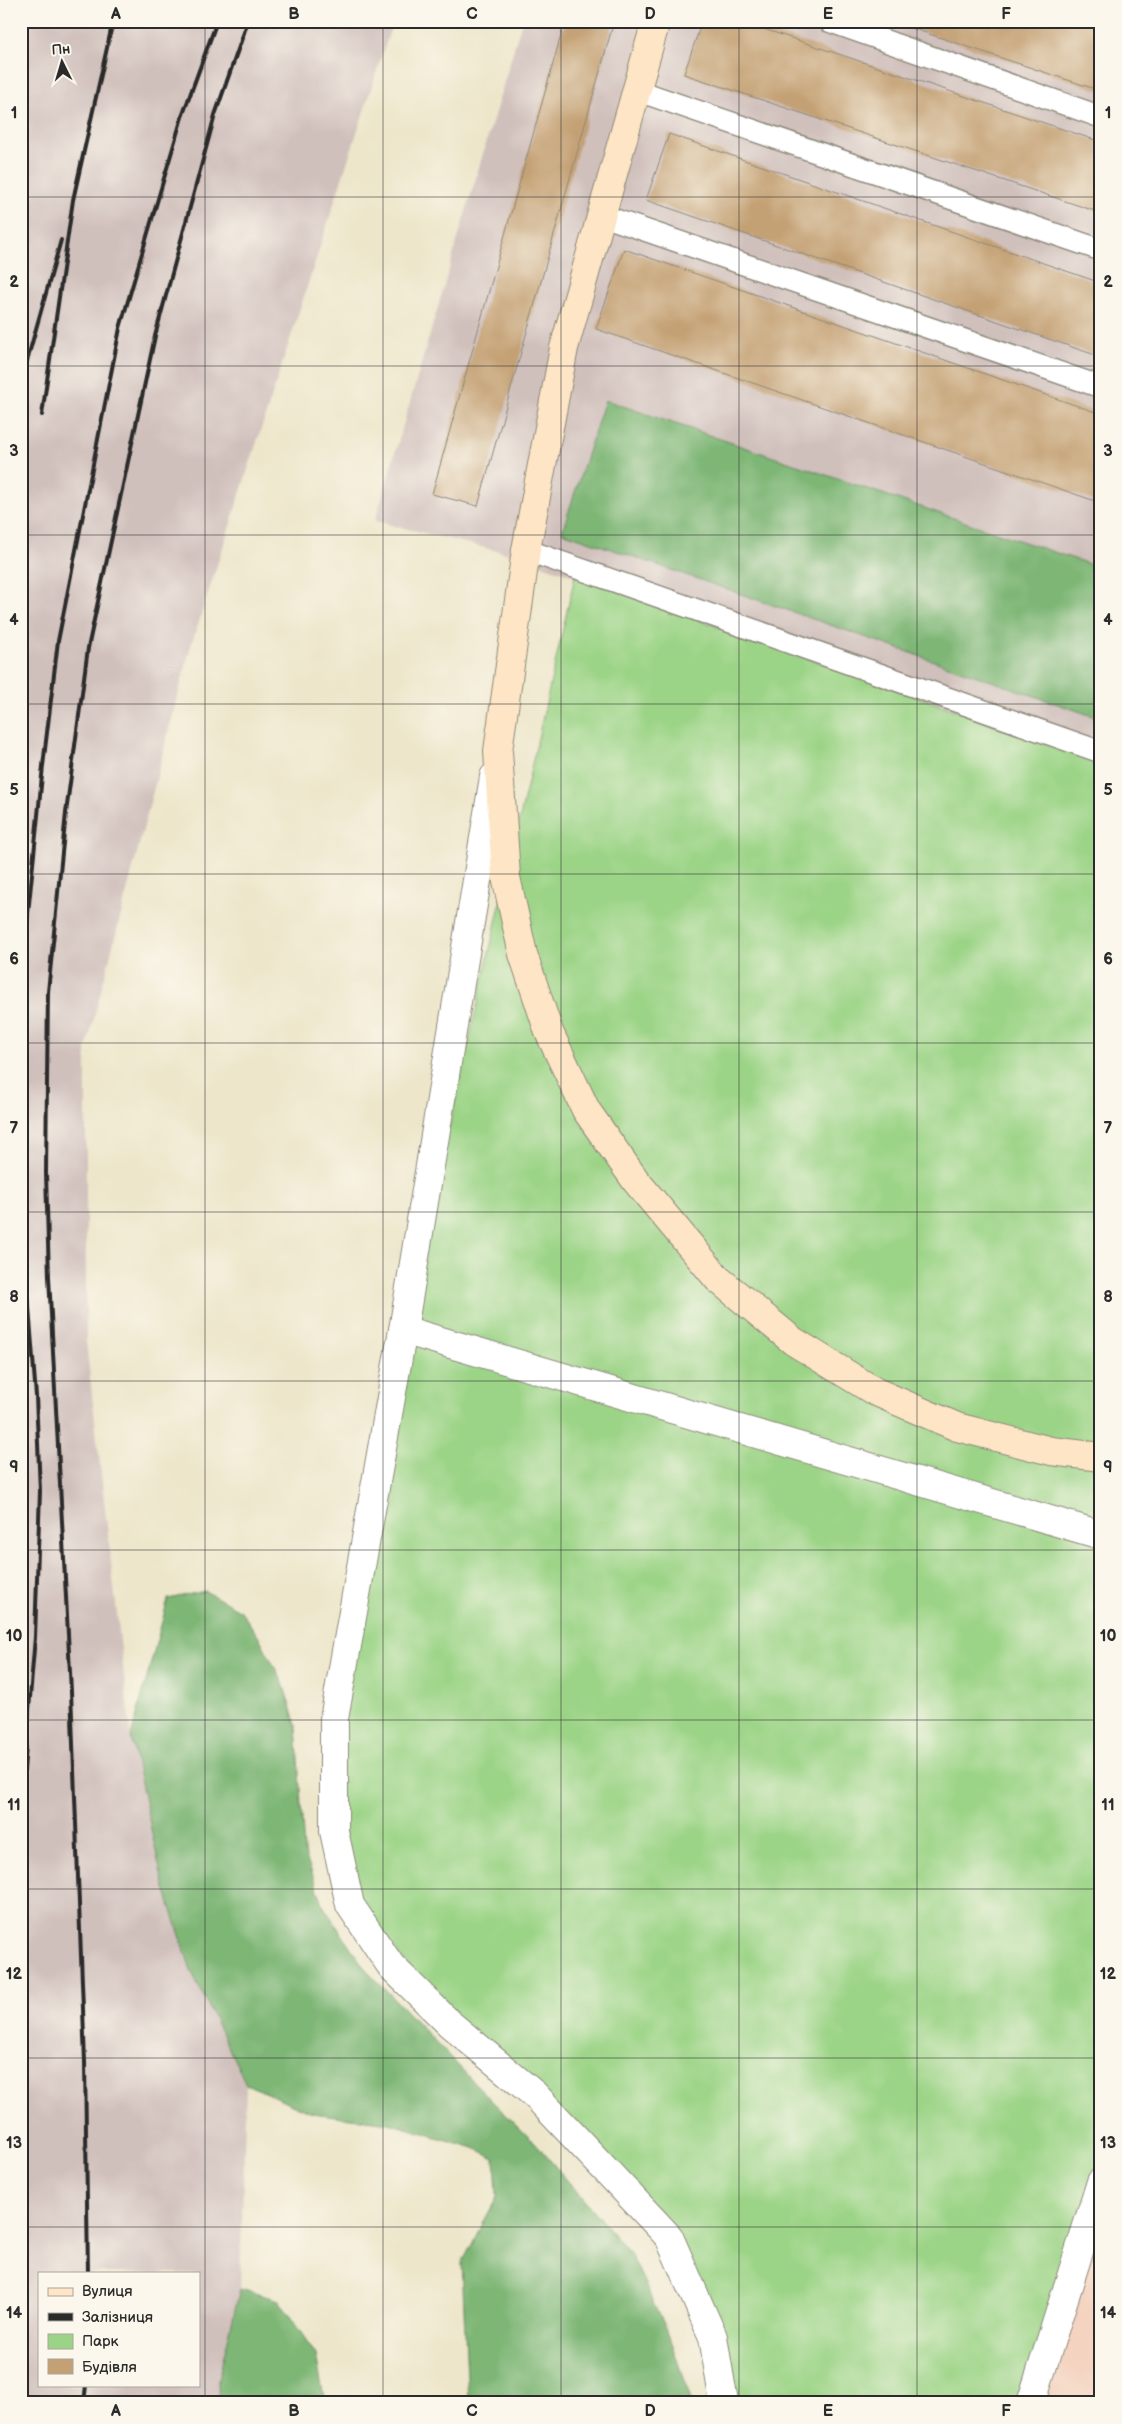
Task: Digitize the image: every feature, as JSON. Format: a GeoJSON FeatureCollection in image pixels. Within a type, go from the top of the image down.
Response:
{"type":"FeatureCollection","features":[{"type":"Feature","properties":{"kind":"street"},"geometry":{"type":"LineString","coordinates":[[656,21],[564,348],[526,550],[498,751],[403,1330],[334,1719],[334,1831],[350,1905],[391,1966],[450,2024],[535,2095],[669,2237],[713,2337],[724,2403]]}},
{"type":"Feature","properties":{"kind":"street"},"geometry":{"type":"LineString","coordinates":[[498,751],[506,877],[523,954],[549,1032],[586,1110],[636,1180],[718,1279],[793,1342],[874,1391],[957,1427],[1051,1451],[1101,1457]]}},
{"type":"Feature","properties":{"kind":"street"},"geometry":{"type":"LineString","coordinates":[[403,1330],[1101,1535]]}},
{"type":"Feature","properties":{"kind":"street"},"geometry":{"type":"LineString","coordinates":[[1031,2403],[1101,2182]]}},
{"type":"Feature","properties":{"kind":"lane"},"geometry":{"type":"LineString","coordinates":[[829,21],[1101,117]]}},
{"type":"Feature","properties":{"kind":"lane"},"geometry":{"type":"LineString","coordinates":[[636,90],[1101,250]]}},
{"type":"Feature","properties":{"kind":"lane"},"geometry":{"type":"LineString","coordinates":[[601,215],[1101,387]]}},
{"type":"Feature","properties":{"kind":"lane"},"geometry":{"type":"LineString","coordinates":[[526,550],[1101,752]]}},
{"type":"Feature","properties":{"kind":"shaded area"},"geometry":{"type":"Polygon","coordinates":[[[21,21],[393,21],[190,649],[86,1049],[86,1342],[131,1737],[162,1879],[191,1970],[246,2084],[240,2289],[218,2380],[219,2403],[21,2403],[21,21]]]}},
{"type":"Feature","properties":{"kind":"shaded area"},"geometry":{"type":"Polygon","coordinates":[[[522,21],[1101,21],[1101,762],[575,576],[502,552],[375,521],[522,21]]]}},
{"type":"Feature","properties":{"kind":"shaded area"},"geometry":{"type":"Polygon","coordinates":[[[1081,2242],[1101,2248],[1101,2403],[1031,2403],[1081,2242]]]}},
{"type":"Feature","properties":{"kind":"green space"},"geometry":{"type":"Polygon","coordinates":[[[605,400],[1101,568],[1101,719],[562,532],[605,400]]]}},
{"type":"Feature","properties":{"kind":"green space"},"geometry":{"type":"Polygon","coordinates":[[[575,576],[1101,762],[1101,2182],[1031,2403],[724,2403],[669,2237],[350,1905],[334,1719],[403,1330],[575,576]]]}},
{"type":"Feature","properties":{"kind":"green space"},"geometry":{"type":"Polygon","coordinates":[[[205,1591],[241,1611],[260,1639],[283,1683],[296,1725],[304,1851],[324,1907],[363,1966],[492,2101],[538,2146],[631,2255],[666,2328],[692,2403],[468,2403],[462,2263],[497,2197],[495,2158],[474,2148],[389,2123],[312,2113],[246,2084],[191,1970],[162,1879],[131,1737],[168,1599],[205,1591]]]}},
{"type":"Feature","properties":{"kind":"green space"},"geometry":{"type":"Polygon","coordinates":[[[240,2289],[279,2300],[316,2355],[325,2403],[219,2403],[218,2380],[240,2289]]]}},
{"type":"Feature","properties":{"kind":"building"},"geometry":{"type":"Polygon","coordinates":[[[565,21],[614,21],[478,506],[432,494],[565,21]]]}},
{"type":"Feature","properties":{"kind":"building"},"geometry":{"type":"Polygon","coordinates":[[[702,21],[740,21],[1101,142],[1101,213],[684,74],[702,21]]]}},
{"type":"Feature","properties":{"kind":"building"},"geometry":{"type":"Polygon","coordinates":[[[1101,21],[1101,91],[893,22],[1101,21]]]}},
{"type":"Feature","properties":{"kind":"building"},"geometry":{"type":"Polygon","coordinates":[[[669,134],[1101,283],[1101,357],[646,200],[669,134]]]}},
{"type":"Feature","properties":{"kind":"building"},"geometry":{"type":"Polygon","coordinates":[[[624,249],[1101,414],[1101,503],[596,329],[624,249]]]}},
{"type":"Feature","properties":{"kind":"railway"},"geometry":{"type":"LineString","coordinates":[[42,415],[73,200],[113,21]]}},
{"type":"Feature","properties":{"kind":"railway"},"geometry":{"type":"LineString","coordinates":[[21,982],[58,641],[120,328],[182,117],[217,21]]}},
{"type":"Feature","properties":{"kind":"railway"},"geometry":{"type":"LineString","coordinates":[[88,2272],[85,2062],[71,1691],[49,1277],[46,1173],[48,992],[66,813],[88,648],[155,336],[215,115],[248,21]]}},
{"type":"Feature","properties":{"kind":"railway"},"geometry":{"type":"LineString","coordinates":[[21,382],[61,240]]}},
{"type":"Feature","properties":{"kind":"railway"},"geometry":{"type":"LineString","coordinates":[[21,1207],[36,1396],[40,1491],[35,1637],[21,1806]]}},
{"type":"Feature","properties":{"kind":"railway"},"geometry":{"type":"LineString","coordinates":[[84,2403],[86,2386]]}}]}
